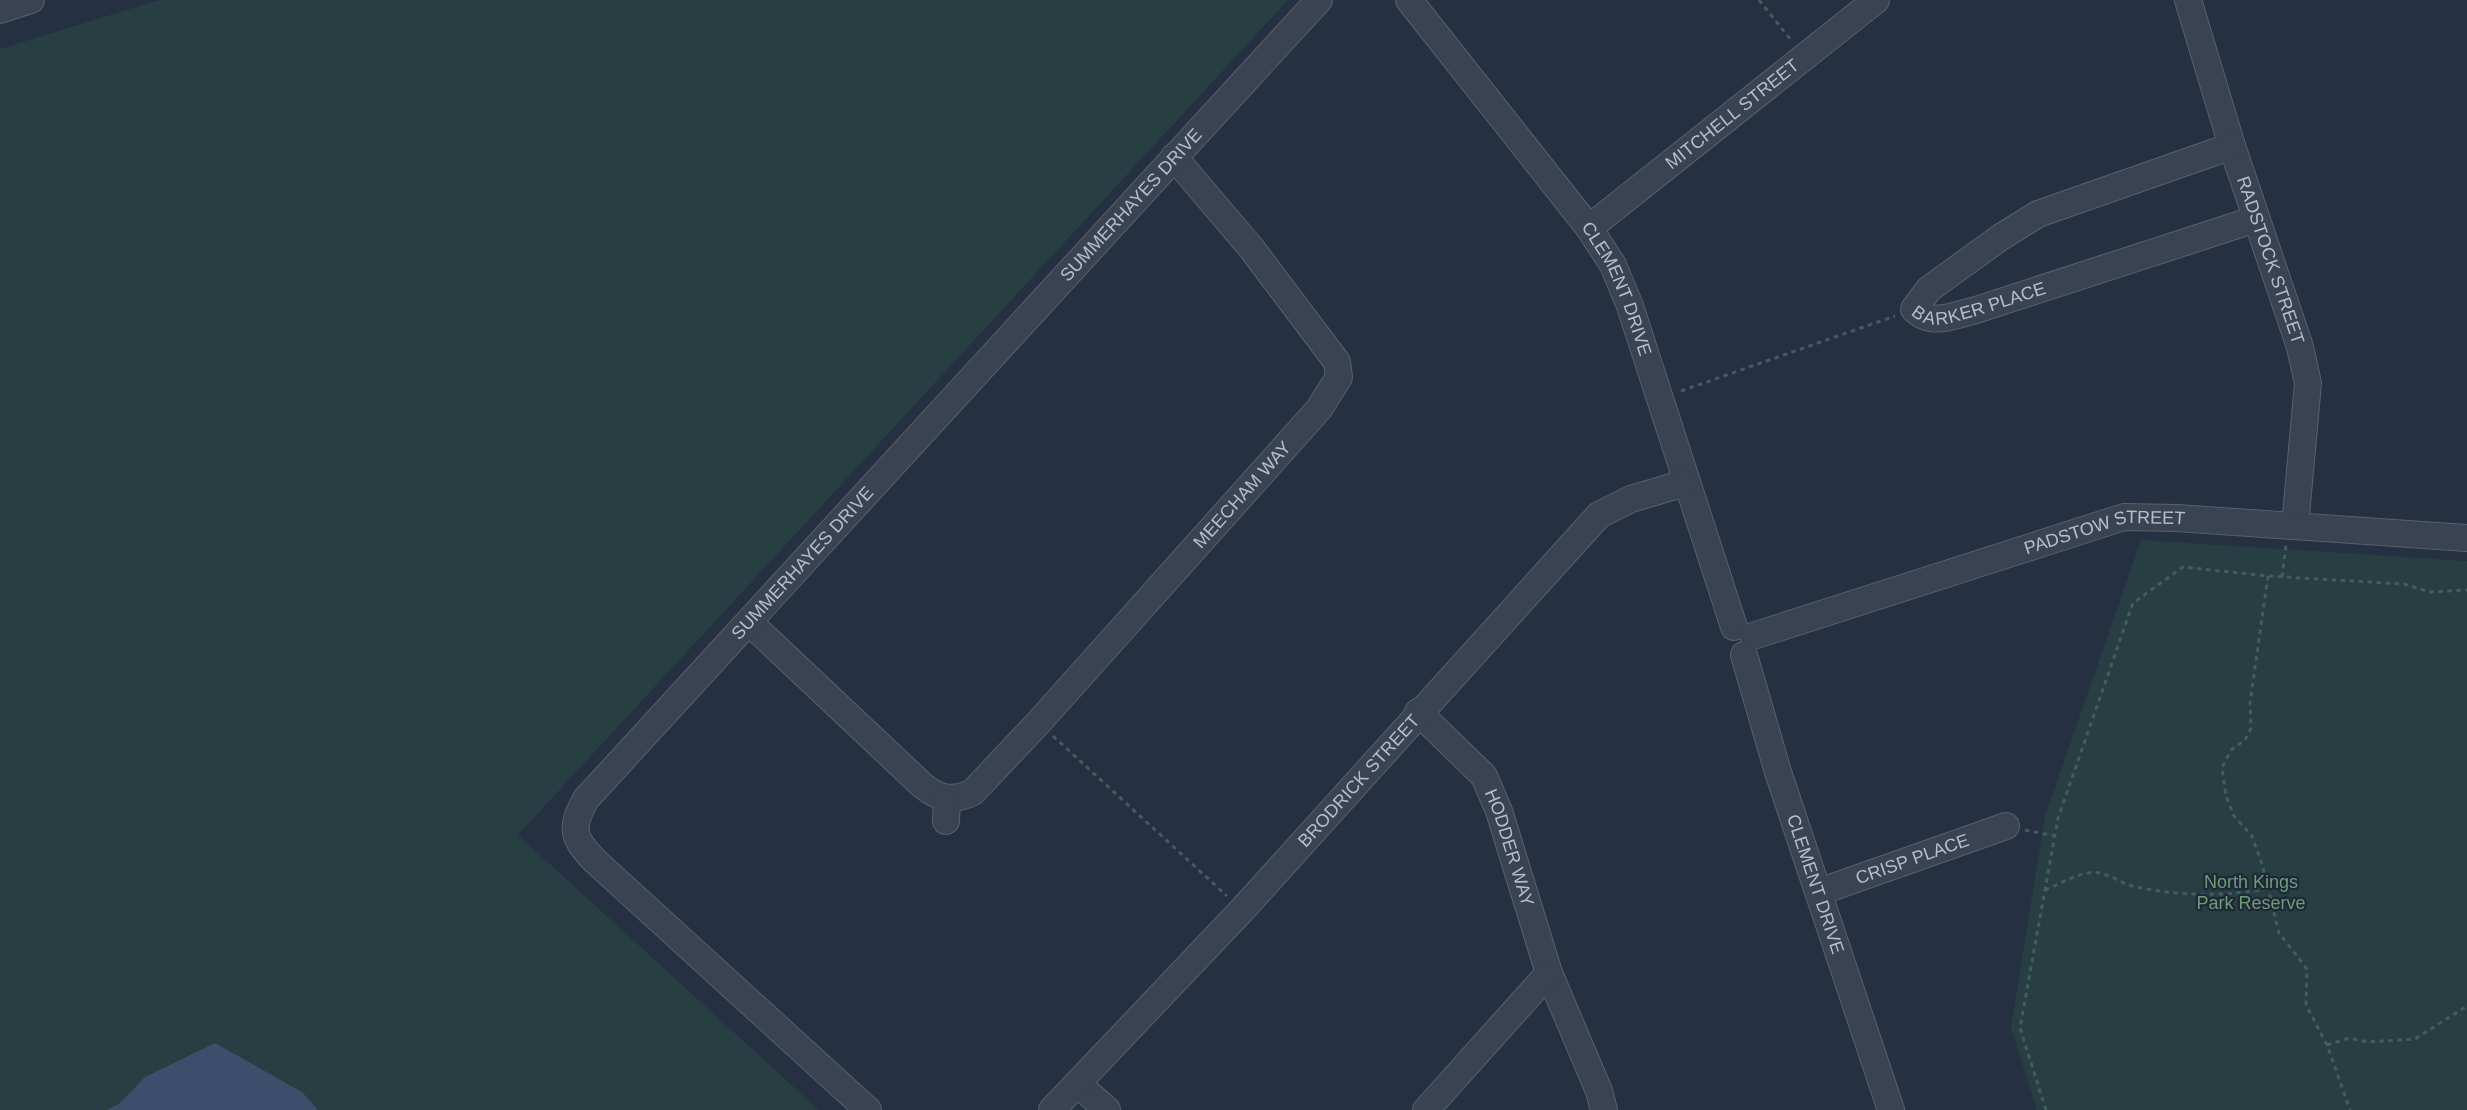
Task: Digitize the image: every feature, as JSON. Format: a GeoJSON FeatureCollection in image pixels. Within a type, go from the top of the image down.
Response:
{"type":"FeatureCollection","features":[{"type":"Feature","properties":{"kind":"street"},"geometry":{"type":"LineString","coordinates":[[0,10],[31,0]]}},
{"type":"Feature","properties":{"kind":"street","name":"SUMMERHAYES DRIVE"},"geometry":{"type":"LineString","coordinates":[[868,1110],[595,861],[579,844],[575,832],[576,818],[586,799],[1319,0]]}},
{"type":"Feature","properties":{"kind":"street","name":"CLEMENT DRIVE"},"geometry":{"type":"LineString","coordinates":[[1409,0],[1589,228],[1613,265],[1630,306],[1685,483],[1744,639],[1778,772],[1891,1110]]}},
{"type":"Feature","properties":{"kind":"street","name":"MITCHELL STREET"},"geometry":{"type":"LineString","coordinates":[[1589,228],[1876,0]]}},
{"type":"Feature","properties":{"kind":"street","name":"RADSTOCK STREET"},"geometry":{"type":"LineString","coordinates":[[2188,0],[2232,146],[2300,347],[2308,383],[2291,526]]}},
{"type":"Feature","properties":{"kind":"street","name":"BARKER PLACE"},"geometry":{"type":"LineString","coordinates":[[2232,146],[2038,214],[2001,237],[1929,289],[1914,309],[1922,317],[1935,320],[1976,310],[2256,219]]}},
{"type":"Feature","properties":{"kind":"street","name":"MEECHAM WAY"},"geometry":{"type":"LineString","coordinates":[[748,622],[933,795],[946,810],[962,797],[973,792],[1039,722],[1319,409],[1340,377],[1337,362],[1280,287],[1174,157]]}},
{"type":"Feature","properties":{"kind":"street","name":"BRODRICK STREET"},"geometry":{"type":"LineString","coordinates":[[1052,1110],[1242,910],[1418,712],[1599,515],[1631,499],[1685,483]]}},
{"type":"Feature","properties":{"kind":"street","name":"PADSTOW STREET"},"geometry":{"type":"LineString","coordinates":[[1744,639],[2124,517],[2177,518],[2467,538]]}},
{"type":"Feature","properties":{"kind":"street","name":"HODDER WAY"},"geometry":{"type":"LineString","coordinates":[[1418,712],[1484,776],[1499,812],[1549,973],[1599,1091],[1604,1110]]}},
{"type":"Feature","properties":{"kind":"street","name":"CRISP PLACE"},"geometry":{"type":"LineString","coordinates":[[1819,891],[2006,826]]}},
{"type":"Feature","properties":{"kind":"street"},"geometry":{"type":"LineString","coordinates":[[1426,1110],[1549,973]]}},
{"type":"Feature","properties":{"kind":"street"},"geometry":{"type":"LineString","coordinates":[[1078,1084],[1107,1110]]}},
{"type":"Feature","properties":{"kind":"path"},"geometry":{"type":"LineString","coordinates":[[1760,0],[1804,56]]}},
{"type":"Feature","properties":{"kind":"path"},"geometry":{"type":"LineString","coordinates":[[1659,399],[1914,309]]}},
{"type":"Feature","properties":{"kind":"path"},"geometry":{"type":"LineString","coordinates":[[2282,577],[2291,526]]}},
{"type":"Feature","properties":{"kind":"path"},"geometry":{"type":"LineString","coordinates":[[2046,1110],[2020,1028],[2058,818],[2133,603],[2183,567],[2268,576],[2404,584],[2430,592],[2467,590]]}},
{"type":"Feature","properties":{"kind":"path"},"geometry":{"type":"LineString","coordinates":[[2268,576],[2250,702],[2251,728],[2245,740],[2231,750],[2222,768],[2226,796],[2234,816],[2252,836],[2262,864],[2266,889],[2279,933],[2307,969],[2306,1005],[2327,1045],[2350,1110]]}},
{"type":"Feature","properties":{"kind":"path"},"geometry":{"type":"LineString","coordinates":[[1039,722],[1242,910]]}},
{"type":"Feature","properties":{"kind":"path"},"geometry":{"type":"LineString","coordinates":[[2006,826],[2055,836]]}},
{"type":"Feature","properties":{"kind":"path"},"geometry":{"type":"LineString","coordinates":[[2045,890],[2088,873],[2110,875],[2129,886],[2185,894],[2239,894],[2266,889]]}},
{"type":"Feature","properties":{"kind":"path"},"geometry":{"type":"LineString","coordinates":[[2327,1045],[2349,1038],[2368,1042],[2415,1039],[2467,1006]]}},
{"type":"Feature","properties":{"kind":"green space"},"geometry":{"type":"Polygon","coordinates":[[[159,0],[1288,0],[518,835],[819,1110],[0,1110],[0,49],[159,0]]]}},
{"type":"Feature","properties":{"kind":"green space","name":"North Kings Park Reserve"},"geometry":{"type":"Polygon","coordinates":[[[2141,540],[2467,561],[2467,1110],[2037,1110],[2011,1028],[2045,816],[2141,540]]]}},
{"type":"Feature","properties":{"kind":"water"},"geometry":{"type":"Polygon","coordinates":[[[215,1043],[302,1092],[318,1110],[107,1110],[119,1104],[145,1077],[215,1043]]]}}]}
